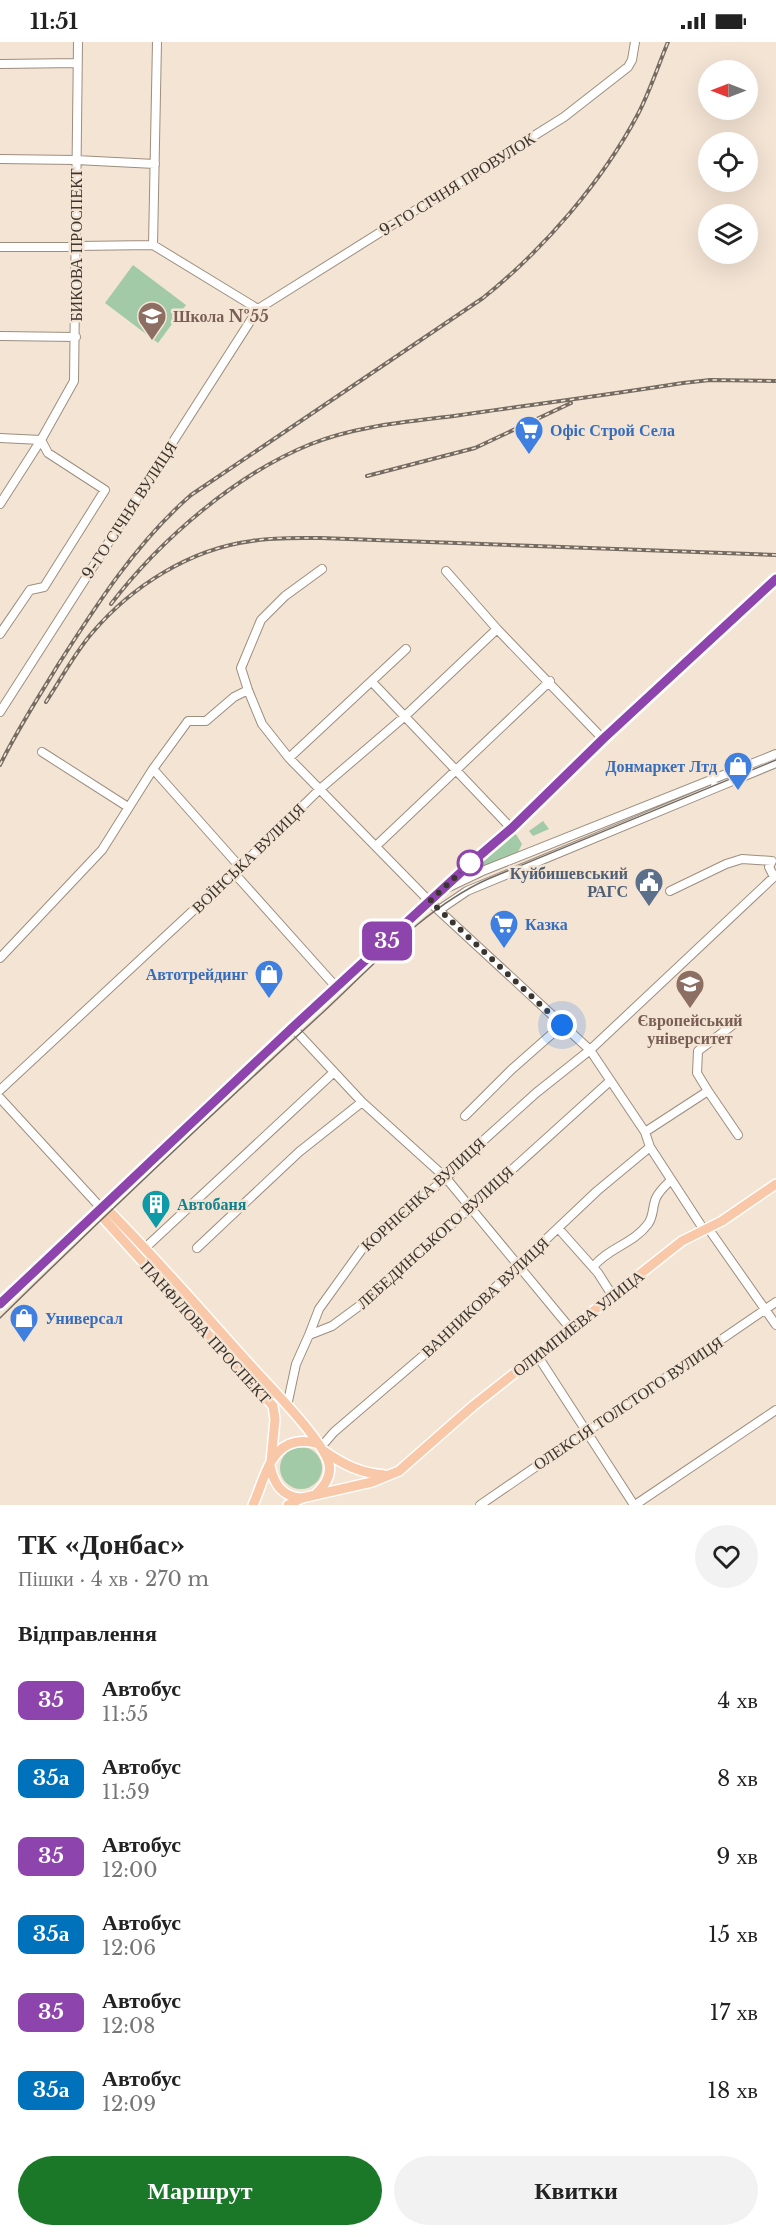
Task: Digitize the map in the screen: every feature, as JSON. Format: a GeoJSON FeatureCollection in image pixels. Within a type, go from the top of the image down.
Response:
{"type":"FeatureCollection","features":[{"type":"Feature","properties":{"kind":"main road"},"geometry":{"type":"LineString","coordinates":[[0,1304],[101,1212],[292,1028],[512,828],[603,739],[776,579]]}},
{"type":"Feature","properties":{"kind":"main road","name":"ОЛИМПИЕВА УЛИЦА"},"geometry":{"type":"LineString","coordinates":[[390,1476],[399,1471],[473,1406],[682,1241],[722,1221],[776,1184]]}},
{"type":"Feature","properties":{"kind":"main road"},"geometry":{"type":"LineString","coordinates":[[101,1212],[107,1209],[287,1406],[320,1447],[329,1465],[329,1473],[322,1488],[315,1495]]}},
{"type":"Feature","properties":{"kind":"main road","name":"ПАНФІЛОВА ПРОСПЕКТ"},"geometry":{"type":"LineString","coordinates":[[101,1212],[273,1406],[271,1464]]}},
{"type":"Feature","properties":{"kind":"main road"},"geometry":{"type":"LineString","coordinates":[[253,1505],[277,1452],[290,1442],[298,1440],[320,1447],[349,1468],[370,1474],[390,1476]]}},
{"type":"Feature","properties":{"kind":"main road"},"geometry":{"type":"LineString","coordinates":[[271,1464],[276,1484],[282,1491],[302,1498]]}},
{"type":"Feature","properties":{"kind":"main road"},"geometry":{"type":"LineString","coordinates":[[288,1505],[302,1498],[390,1476]]}},
{"type":"Feature","properties":{"kind":"street","name":"БИКОВА ПРОСПЕКТ"},"geometry":{"type":"LineString","coordinates":[[0,504],[41,440],[74,381],[78,42]]}},
{"type":"Feature","properties":{"kind":"street"},"geometry":{"type":"LineString","coordinates":[[153,244],[156,42]]}},
{"type":"Feature","properties":{"kind":"street","name":"9-ГО СІЧНЯ ПРОВУЛОК"},"geometry":{"type":"LineString","coordinates":[[258,309],[564,117],[628,67],[632,60],[634,42]]}},
{"type":"Feature","properties":{"kind":"street"},"geometry":{"type":"LineString","coordinates":[[0,64],[77,63]]}},
{"type":"Feature","properties":{"kind":"street"},"geometry":{"type":"LineString","coordinates":[[0,159],[155,164]]}},
{"type":"Feature","properties":{"kind":"street"},"geometry":{"type":"LineString","coordinates":[[0,247],[153,244],[258,309]]}},
{"type":"Feature","properties":{"kind":"street","name":"9-ГО СІЧНЯ ВУЛИЦЯ"},"geometry":{"type":"LineString","coordinates":[[0,712],[258,309]]}},
{"type":"Feature","properties":{"kind":"street"},"geometry":{"type":"LineString","coordinates":[[0,336],[76,337]]}},
{"type":"Feature","properties":{"kind":"street"},"geometry":{"type":"LineString","coordinates":[[0,438],[41,440],[48,453],[105,490],[44,588],[30,590],[0,634]]}},
{"type":"Feature","properties":{"kind":"street"},"geometry":{"type":"LineString","coordinates":[[322,569],[285,596],[261,620],[241,668],[262,724],[289,758],[439,910],[590,1050],[645,1132],[650,1147],[671,1180],[776,1325]]}},
{"type":"Feature","properties":{"kind":"street"},"geometry":{"type":"LineString","coordinates":[[446,571],[497,629],[603,739]]}},
{"type":"Feature","properties":{"kind":"street","name":"ВОЇНСЬКА ВУЛИЦЯ"},"geometry":{"type":"LineString","coordinates":[[0,1090],[237,870],[320,789],[404,717],[497,629]]}},
{"type":"Feature","properties":{"kind":"street"},"geometry":{"type":"LineString","coordinates":[[289,758],[406,649]]}},
{"type":"Feature","properties":{"kind":"street"},"geometry":{"type":"LineString","coordinates":[[376,846],[549,681]]}},
{"type":"Feature","properties":{"kind":"street"},"geometry":{"type":"LineString","coordinates":[[372,682],[512,828]]}},
{"type":"Feature","properties":{"kind":"street"},"geometry":{"type":"LineString","coordinates":[[0,958],[102,850],[153,769],[188,721],[206,721],[234,698],[248,690]]}},
{"type":"Feature","properties":{"kind":"street"},"geometry":{"type":"LineString","coordinates":[[42,752],[128,807]]}},
{"type":"Feature","properties":{"kind":"street"},"geometry":{"type":"LineString","coordinates":[[441,891],[485,870],[776,754]]}},
{"type":"Feature","properties":{"kind":"street"},"geometry":{"type":"LineString","coordinates":[[439,910],[467,891],[776,763]]}},
{"type":"Feature","properties":{"kind":"street"},"geometry":{"type":"LineString","coordinates":[[153,769],[337,988]]}},
{"type":"Feature","properties":{"kind":"street"},"geometry":{"type":"LineString","coordinates":[[705,782],[718,787]]}},
{"type":"Feature","properties":{"kind":"street"},"geometry":{"type":"LineString","coordinates":[[590,1050],[775,876],[770,867],[774,859],[742,859],[726,864],[670,891]]}},
{"type":"Feature","properties":{"kind":"street"},"geometry":{"type":"LineString","coordinates":[[734,1024],[698,1051],[697,1073],[738,1135]]}},
{"type":"Feature","properties":{"kind":"street","name":"КОРНІЄНКА ВУЛИЦЯ"},"geometry":{"type":"LineString","coordinates":[[465,1116],[511,1070],[562,1025]]}},
{"type":"Feature","properties":{"kind":"street"},"geometry":{"type":"LineString","coordinates":[[292,1028],[362,1102],[446,1178],[570,1328]]}},
{"type":"Feature","properties":{"kind":"street","name":"КОРНІЄНКА ВУЛИЦЯ"},"geometry":{"type":"LineString","coordinates":[[309,1335],[319,1308],[365,1245],[446,1178],[484,1139],[536,1093],[590,1050]]}},
{"type":"Feature","properties":{"kind":"street"},"geometry":{"type":"LineString","coordinates":[[144,1249],[333,1073]]}},
{"type":"Feature","properties":{"kind":"street","name":"ЛЕБЕДИНСЬКОГО ВУЛИЦЯ"},"geometry":{"type":"LineString","coordinates":[[309,1335],[332,1326],[370,1298],[610,1081]]}},
{"type":"Feature","properties":{"kind":"street"},"geometry":{"type":"LineString","coordinates":[[645,1132],[708,1091]]}},
{"type":"Feature","properties":{"kind":"street","name":"ПАНФІЛОВА ПРОСПЕКТ"},"geometry":{"type":"LineString","coordinates":[[0,1098],[101,1212]]}},
{"type":"Feature","properties":{"kind":"street"},"geometry":{"type":"LineString","coordinates":[[197,1248],[299,1152],[362,1102]]}},
{"type":"Feature","properties":{"kind":"street","name":"ВАННИКОВА ВУЛИЦЯ"},"geometry":{"type":"LineString","coordinates":[[320,1447],[334,1432],[425,1353],[597,1191],[650,1147]]}},
{"type":"Feature","properties":{"kind":"street"},"geometry":{"type":"LineString","coordinates":[[593,1267],[610,1251],[620,1247],[647,1226],[653,1217],[656,1198],[671,1180]]}},
{"type":"Feature","properties":{"kind":"street"},"geometry":{"type":"LineString","coordinates":[[558,1228],[593,1267],[612,1295]]}},
{"type":"Feature","properties":{"kind":"street","name":"ОЛЕКСІЯ ТОЛСТОГО ВУЛИЦЯ"},"geometry":{"type":"LineString","coordinates":[[480,1505],[776,1302]]}},
{"type":"Feature","properties":{"kind":"street"},"geometry":{"type":"LineString","coordinates":[[287,1406],[296,1364],[309,1335]]}},
{"type":"Feature","properties":{"kind":"street"},"geometry":{"type":"LineString","coordinates":[[537,1355],[634,1505],[776,1410]]}},
{"type":"Feature","properties":{"kind":"green space"},"geometry":{"type":"Polygon","coordinates":[[[133,265],[186,305],[158,343],[105,303],[133,265]]]}},
{"type":"Feature","properties":{"kind":"green space"},"geometry":{"type":"Polygon","coordinates":[[[543,821],[549,829],[533,836],[529,831],[543,821]]]}},
{"type":"Feature","properties":{"kind":"green space"},"geometry":{"type":"Polygon","coordinates":[[[514,831],[522,844],[517,854],[482,868],[479,862],[514,831]]]}},
{"type":"Feature","properties":{"kind":"green space"},"geometry":{"type":"Polygon","coordinates":[[[301,1447],[309,1448],[316,1453],[321,1460],[321,1476],[316,1483],[309,1488],[301,1489],[293,1488],[286,1483],[281,1476],[280,1468],[281,1460],[286,1453],[293,1448],[301,1447]]]}},
{"type":"Feature","properties":{"kind":"tram line"},"geometry":{"type":"LineString","coordinates":[[0,1318],[379,959],[442,905],[488,879],[776,760]]}},
{"type":"Feature","properties":{"kind":"railway"},"geometry":{"type":"LineString","coordinates":[[0,765],[28,714],[88,619],[118,575],[152,533],[191,495],[483,298],[527,259],[570,214],[607,165],[642,105],[668,42]]}},
{"type":"Feature","properties":{"kind":"railway"},"geometry":{"type":"LineString","coordinates":[[111,604],[152,556],[201,511],[255,473],[283,457],[328,438],[381,426],[683,383],[710,380],[776,381]]}},
{"type":"Feature","properties":{"kind":"railway"},"geometry":{"type":"LineString","coordinates":[[367,476],[475,448],[571,403]]}},
{"type":"Feature","properties":{"kind":"railway"},"geometry":{"type":"LineString","coordinates":[[46,702],[85,641],[125,600],[164,572],[206,552],[229,545],[269,539],[321,538],[776,555]]}},
{"type":"Feature","properties":{"kind":"bus line","name":"35"},"geometry":{"type":"LineString","coordinates":[[0,1304],[292,1028],[512,828],[603,739],[776,579]]}},
{"type":"Feature","properties":{"kind":"place","name":"Школа №55"},"geometry":{"type":"Point","coordinates":[152,342]}},
{"type":"Feature","properties":{"kind":"place","name":"Офіс Строй Села"},"geometry":{"type":"Point","coordinates":[529,456]}},
{"type":"Feature","properties":{"kind":"place","name":"Донмаркет Лтд"},"geometry":{"type":"Point","coordinates":[738,792]}},
{"type":"Feature","properties":{"kind":"place","name":"Куйбишевський РАГС"},"geometry":{"type":"Point","coordinates":[649,908]}},
{"type":"Feature","properties":{"kind":"place","name":"Казка"},"geometry":{"type":"Point","coordinates":[504,950]}},
{"type":"Feature","properties":{"kind":"place","name":"Автотрейдинг"},"geometry":{"type":"Point","coordinates":[269,1000]}},
{"type":"Feature","properties":{"kind":"place","name":"Європейський університет"},"geometry":{"type":"Point","coordinates":[690,1010]}},
{"type":"Feature","properties":{"kind":"place","name":"Автобаня"},"geometry":{"type":"Point","coordinates":[156,1230]}},
{"type":"Feature","properties":{"kind":"place","name":"Универсал"},"geometry":{"type":"Point","coordinates":[24,1344]}},
{"type":"Feature","properties":{"kind":"route"},"geometry":{"type":"LineString","coordinates":[[470,863],[430,901],[562,1025]]}}]}
